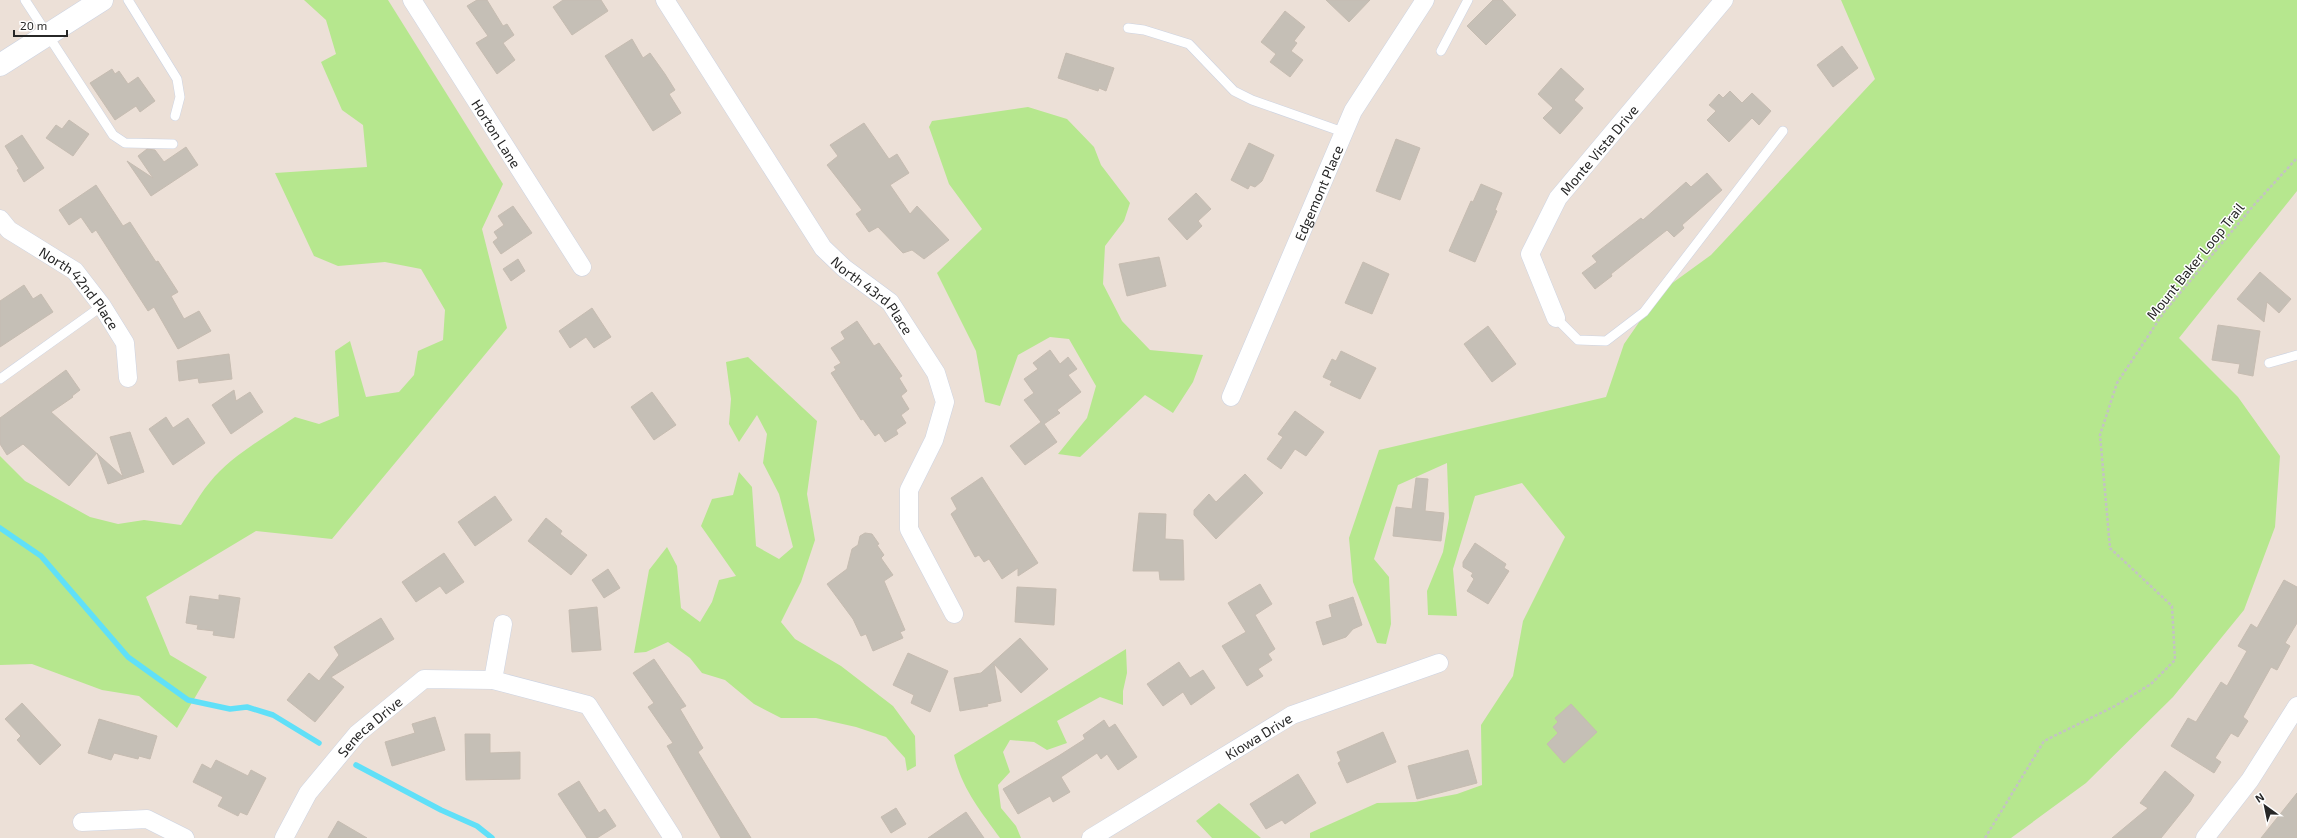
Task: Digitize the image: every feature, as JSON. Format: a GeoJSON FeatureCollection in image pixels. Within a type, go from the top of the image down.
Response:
{"type":"FeatureCollection","features":[{"type":"Feature","properties":{"kind":"main road"},"geometry":{"type":"LineString","coordinates":[[0,65],[102,0]]}},
{"type":"Feature","properties":{"kind":"street","name":"Horton Lane"},"geometry":{"type":"LineString","coordinates":[[412,0],[582,267]]}},
{"type":"Feature","properties":{"kind":"street","name":"North 43rd Place"},"geometry":{"type":"LineString","coordinates":[[665,0],[823,248],[844,268],[890,302],[936,373],[945,402],[934,440],[909,490],[909,528],[954,614]]}},
{"type":"Feature","properties":{"kind":"street","name":"Edgemont Place"},"geometry":{"type":"LineString","coordinates":[[1231,397],[1353,111],[1425,0]]}},
{"type":"Feature","properties":{"kind":"street","name":"Monte Vista Drive"},"geometry":{"type":"LineString","coordinates":[[1556,318],[1530,254],[1558,198],[1724,0]]}},
{"type":"Feature","properties":{"kind":"street","name":"North 42nd Place"},"geometry":{"type":"LineString","coordinates":[[0,219],[9,230],[75,271],[102,306],[125,343],[128,378]]}},
{"type":"Feature","properties":{"kind":"street"},"geometry":{"type":"LineString","coordinates":[[493,680],[503,624]]}},
{"type":"Feature","properties":{"kind":"street","name":"Kiowa Drive"},"geometry":{"type":"LineString","coordinates":[[1091,838],[1292,715],[1439,664]]}},
{"type":"Feature","properties":{"kind":"street","name":"Seneca Drive"},"geometry":{"type":"LineString","coordinates":[[284,838],[308,793],[357,734],[424,679],[493,680],[588,705],[673,838]]}},
{"type":"Feature","properties":{"kind":"street"},"geometry":{"type":"LineString","coordinates":[[2205,838],[2250,780],[2297,706]]}},
{"type":"Feature","properties":{"kind":"street"},"geometry":{"type":"LineString","coordinates":[[82,822],[147,818],[185,838]]}},
{"type":"Feature","properties":{"kind":"lane"},"geometry":{"type":"LineString","coordinates":[[25,0],[113,135],[118,140],[126,143],[173,144]]}},
{"type":"Feature","properties":{"kind":"lane"},"geometry":{"type":"LineString","coordinates":[[128,0],[177,79],[180,97],[175,116]]}},
{"type":"Feature","properties":{"kind":"lane"},"geometry":{"type":"LineString","coordinates":[[1440,51],[1468,0]]}},
{"type":"Feature","properties":{"kind":"lane"},"geometry":{"type":"LineString","coordinates":[[1128,28],[1163,35],[1189,44],[1234,91],[1252,100],[1343,132]]}},
{"type":"Feature","properties":{"kind":"lane"},"geometry":{"type":"LineString","coordinates":[[1556,318],[1578,340],[1606,341],[1644,312],[1783,131]]}},
{"type":"Feature","properties":{"kind":"lane"},"geometry":{"type":"LineString","coordinates":[[0,379],[102,306]]}},
{"type":"Feature","properties":{"kind":"lane"},"geometry":{"type":"LineString","coordinates":[[2269,363],[2297,355]]}},
{"type":"Feature","properties":{"kind":"path","name":"Mount Baker Loop Trail"},"geometry":{"type":"LineString","coordinates":[[1985,838],[2044,741],[2115,706],[2151,684],[2175,660],[2172,606],[2110,548],[2100,435],[2116,384],[2164,312],[2254,205],[2297,158]]}},
{"type":"Feature","properties":{"kind":"green space"},"geometry":{"type":"Polygon","coordinates":[[[304,0],[388,0],[503,184],[482,229],[507,328],[332,539],[256,531],[146,597],[170,655],[207,677],[177,728],[139,696],[102,690],[32,664],[0,665],[0,456],[25,481],[90,517],[118,524],[144,520],[181,525],[210,482],[229,463],[250,446],[295,417],[319,424],[339,416],[335,351],[350,341],[366,397],[399,392],[414,375],[418,351],[443,340],[445,310],[421,269],[385,262],[338,266],[314,256],[275,173],[367,167],[363,125],[342,110],[321,62],[336,54],[326,20],[304,0]]]}},
{"type":"Feature","properties":{"kind":"green space"},"geometry":{"type":"Polygon","coordinates":[[[1841,0],[2297,0],[2297,191],[2179,338],[2238,397],[2280,456],[2275,527],[2244,610],[2173,697],[2086,783],[2011,838],[1310,838],[1310,833],[1377,803],[1415,802],[1457,794],[1482,785],[1481,725],[1513,676],[1523,621],[1565,537],[1522,483],[1475,496],[1453,569],[1457,616],[1428,615],[1427,591],[1443,552],[1449,518],[1447,463],[1398,485],[1374,559],[1389,577],[1391,624],[1386,644],[1377,643],[1353,582],[1349,538],[1379,450],[1606,397],[1624,344],[1660,292],[1711,255],[1875,79],[1841,0]]]}},
{"type":"Feature","properties":{"kind":"green space"},"geometry":{"type":"Polygon","coordinates":[[[1028,107],[1067,119],[1094,147],[1101,165],[1130,203],[1124,221],[1105,246],[1103,284],[1122,321],[1150,350],[1203,355],[1193,382],[1173,413],[1145,395],[1080,457],[1058,454],[1087,418],[1096,386],[1069,339],[1050,337],[1018,355],[1000,406],[985,402],[976,351],[937,273],[982,229],[949,184],[929,127],[932,121],[1028,107]]]}},
{"type":"Feature","properties":{"kind":"green space"},"geometry":{"type":"Polygon","coordinates":[[[748,357],[817,421],[807,494],[815,540],[801,582],[781,622],[795,639],[841,666],[893,706],[915,736],[916,766],[907,771],[905,758],[886,737],[856,727],[816,718],[781,718],[754,704],[725,680],[702,673],[690,658],[668,642],[646,652],[634,653],[649,570],[667,547],[677,566],[681,608],[700,622],[712,602],[719,580],[736,576],[701,526],[712,499],[733,495],[739,472],[752,487],[756,546],[779,559],[793,547],[779,494],[763,463],[767,434],[757,415],[739,442],[729,424],[731,399],[726,362],[748,357]]]}},
{"type":"Feature","properties":{"kind":"green space"},"geometry":{"type":"Polygon","coordinates":[[[1126,649],[1127,673],[1123,691],[1123,705],[1100,697],[1057,721],[1067,743],[1047,750],[1034,742],[1010,740],[1003,752],[1010,772],[998,785],[1001,808],[1016,826],[1021,838],[1000,838],[972,799],[957,767],[954,755],[1126,649]]]}},
{"type":"Feature","properties":{"kind":"green space"},"geometry":{"type":"Polygon","coordinates":[[[1219,803],[1261,838],[1212,838],[1196,821],[1219,803]]]}},
{"type":"Feature","properties":{"kind":"building"},"geometry":{"type":"Polygon","coordinates":[[[477,0],[487,0],[503,26],[507,24],[514,35],[503,43],[515,60],[497,74],[476,43],[488,36],[467,6],[477,0]]]}},
{"type":"Feature","properties":{"kind":"building"},"geometry":{"type":"Polygon","coordinates":[[[563,0],[601,0],[608,11],[572,35],[553,7],[563,0]]]}},
{"type":"Feature","properties":{"kind":"building"},"geometry":{"type":"Polygon","coordinates":[[[1326,0],[1370,0],[1349,22],[1326,0]]]}},
{"type":"Feature","properties":{"kind":"building"},"geometry":{"type":"Polygon","coordinates":[[[1493,0],[1502,0],[1516,15],[1486,45],[1467,26],[1493,0]]]}},
{"type":"Feature","properties":{"kind":"building"},"geometry":{"type":"Polygon","coordinates":[[[1285,11],[1305,27],[1294,41],[1297,43],[1291,51],[1303,60],[1290,77],[1270,62],[1276,54],[1261,42],[1285,11]]]}},
{"type":"Feature","properties":{"kind":"building"},"geometry":{"type":"Polygon","coordinates":[[[632,39],[643,58],[650,53],[665,74],[675,90],[669,94],[681,113],[653,131],[605,56],[632,39]]]}},
{"type":"Feature","properties":{"kind":"building"},"geometry":{"type":"Polygon","coordinates":[[[1842,46],[1858,68],[1833,87],[1817,65],[1842,46]]]}},
{"type":"Feature","properties":{"kind":"building"},"geometry":{"type":"Polygon","coordinates":[[[1066,53],[1114,68],[1106,91],[1099,88],[1098,91],[1058,78],[1066,53]]]}},
{"type":"Feature","properties":{"kind":"building"},"geometry":{"type":"Polygon","coordinates":[[[1561,68],[1584,89],[1574,100],[1583,108],[1560,134],[1543,118],[1553,108],[1538,94],[1561,68]]]}},
{"type":"Feature","properties":{"kind":"building"},"geometry":{"type":"Polygon","coordinates":[[[112,69],[115,74],[119,71],[128,84],[138,77],[155,101],[140,112],[136,106],[115,120],[90,83],[112,69]]]}},
{"type":"Feature","properties":{"kind":"building"},"geometry":{"type":"Polygon","coordinates":[[[1730,91],[1742,103],[1752,93],[1771,111],[1759,125],[1752,118],[1729,142],[1707,120],[1716,111],[1709,105],[1719,94],[1723,98],[1730,91]]]}},
{"type":"Feature","properties":{"kind":"building"},"geometry":{"type":"Polygon","coordinates":[[[69,120],[89,134],[73,156],[46,138],[56,125],[62,129],[69,120]]]}},
{"type":"Feature","properties":{"kind":"building"},"geometry":{"type":"Polygon","coordinates":[[[864,123],[889,159],[897,154],[909,173],[890,185],[910,214],[917,206],[949,240],[924,259],[912,250],[903,253],[878,227],[869,232],[856,214],[862,210],[827,165],[838,156],[830,145],[864,123]]]}},
{"type":"Feature","properties":{"kind":"building"},"geometry":{"type":"Polygon","coordinates":[[[22,135],[44,168],[24,182],[17,170],[19,169],[5,146],[22,135]]]}},
{"type":"Feature","properties":{"kind":"building"},"geometry":{"type":"Polygon","coordinates":[[[1396,139],[1420,148],[1400,200],[1376,191],[1396,139]]]}},
{"type":"Feature","properties":{"kind":"building"},"geometry":{"type":"Polygon","coordinates":[[[1249,143],[1274,155],[1262,181],[1255,187],[1250,185],[1248,189],[1231,180],[1249,143]]]}},
{"type":"Feature","properties":{"kind":"building"},"geometry":{"type":"Polygon","coordinates":[[[186,147],[198,165],[151,196],[127,161],[153,178],[138,156],[147,149],[155,150],[164,162],[186,147]]]}},
{"type":"Feature","properties":{"kind":"building"},"geometry":{"type":"Polygon","coordinates":[[[1707,173],[1722,190],[1682,225],[1684,228],[1674,237],[1667,230],[1611,274],[1612,276],[1595,289],[1582,273],[1597,262],[1592,256],[1641,218],[1643,220],[1686,182],[1691,187],[1707,173]]]}},
{"type":"Feature","properties":{"kind":"building"},"geometry":{"type":"Polygon","coordinates":[[[1481,184],[1502,193],[1495,210],[1497,211],[1475,262],[1449,251],[1471,201],[1473,202],[1481,184]]]}},
{"type":"Feature","properties":{"kind":"building"},"geometry":{"type":"Polygon","coordinates":[[[96,185],[123,226],[130,222],[156,262],[158,261],[178,292],[171,296],[184,319],[199,311],[211,331],[178,349],[154,307],[148,311],[96,230],[92,233],[81,217],[69,225],[59,210],[96,185]]]}},
{"type":"Feature","properties":{"kind":"building"},"geometry":{"type":"Polygon","coordinates":[[[1196,193],[1211,209],[1198,221],[1202,226],[1187,240],[1168,219],[1196,193]]]}},
{"type":"Feature","properties":{"kind":"building"},"geometry":{"type":"Polygon","coordinates":[[[513,206],[532,233],[501,254],[493,242],[498,238],[494,232],[504,225],[498,216],[513,206]]]}},
{"type":"Feature","properties":{"kind":"building"},"geometry":{"type":"Polygon","coordinates":[[[1159,257],[1166,286],[1127,296],[1119,264],[1159,257]]]}},
{"type":"Feature","properties":{"kind":"building"},"geometry":{"type":"Polygon","coordinates":[[[518,259],[525,271],[511,281],[503,269],[518,259]]]}},
{"type":"Feature","properties":{"kind":"building"},"geometry":{"type":"Polygon","coordinates":[[[1363,262],[1389,274],[1372,314],[1345,303],[1363,262]]]}},
{"type":"Feature","properties":{"kind":"building"},"geometry":{"type":"Polygon","coordinates":[[[2260,272],[2291,299],[2279,313],[2267,302],[2264,322],[2237,299],[2260,272]]]}},
{"type":"Feature","properties":{"kind":"building"},"geometry":{"type":"Polygon","coordinates":[[[24,285],[33,299],[41,294],[53,312],[0,347],[0,301],[24,285]]]}},
{"type":"Feature","properties":{"kind":"building"},"geometry":{"type":"Polygon","coordinates":[[[592,308],[611,337],[594,348],[586,337],[570,348],[559,331],[592,308]]]}},
{"type":"Feature","properties":{"kind":"building"},"geometry":{"type":"Polygon","coordinates":[[[857,321],[874,346],[879,343],[902,376],[899,378],[907,391],[901,396],[909,409],[901,415],[906,423],[896,430],[898,434],[885,442],[879,433],[875,436],[863,419],[861,420],[831,373],[836,370],[834,367],[841,363],[831,348],[845,339],[841,332],[857,321]]]}},
{"type":"Feature","properties":{"kind":"building"},"geometry":{"type":"Polygon","coordinates":[[[2218,325],[2260,331],[2253,376],[2238,373],[2240,364],[2212,360],[2218,325]]]}},
{"type":"Feature","properties":{"kind":"building"},"geometry":{"type":"Polygon","coordinates":[[[1488,326],[1516,364],[1492,382],[1464,344],[1488,326]]]}},
{"type":"Feature","properties":{"kind":"building"},"geometry":{"type":"Polygon","coordinates":[[[1050,350],[1060,364],[1068,357],[1077,369],[1068,375],[1081,392],[1057,410],[1060,413],[1044,424],[1057,442],[1025,465],[1010,446],[1041,422],[1024,400],[1034,393],[1024,379],[1038,369],[1033,363],[1050,350]]]}},
{"type":"Feature","properties":{"kind":"building"},"geometry":{"type":"Polygon","coordinates":[[[1341,351],[1376,368],[1360,399],[1330,385],[1332,381],[1323,377],[1332,359],[1336,361],[1341,351]]]}},
{"type":"Feature","properties":{"kind":"building"},"geometry":{"type":"Polygon","coordinates":[[[229,354],[232,379],[199,383],[198,378],[179,381],[177,361],[229,354]]]}},
{"type":"Feature","properties":{"kind":"building"},"geometry":{"type":"Polygon","coordinates":[[[66,370],[80,390],[72,396],[73,397],[51,412],[97,453],[69,486],[23,444],[7,455],[0,444],[0,418],[66,370]]]}},
{"type":"Feature","properties":{"kind":"building"},"geometry":{"type":"Polygon","coordinates":[[[234,390],[236,401],[250,392],[263,412],[231,434],[212,405],[234,390]]]}},
{"type":"Feature","properties":{"kind":"building"},"geometry":{"type":"Polygon","coordinates":[[[652,392],[676,425],[654,440],[631,407],[652,392]]]}},
{"type":"Feature","properties":{"kind":"building"},"geometry":{"type":"Polygon","coordinates":[[[1295,411],[1324,432],[1306,456],[1295,449],[1281,469],[1267,459],[1283,437],[1278,434],[1295,411]]]}},
{"type":"Feature","properties":{"kind":"building"},"geometry":{"type":"Polygon","coordinates":[[[166,417],[173,428],[188,418],[205,443],[173,465],[149,429],[166,417]]]}},
{"type":"Feature","properties":{"kind":"building"},"geometry":{"type":"Polygon","coordinates":[[[130,432],[144,472],[108,484],[97,454],[123,477],[110,437],[130,432]]]}},
{"type":"Feature","properties":{"kind":"building"},"geometry":{"type":"Polygon","coordinates":[[[1245,474],[1263,493],[1216,539],[1194,515],[1194,510],[1209,494],[1216,502],[1245,474]]]}},
{"type":"Feature","properties":{"kind":"building"},"geometry":{"type":"Polygon","coordinates":[[[982,477],[1038,563],[1018,576],[1018,568],[1002,579],[989,559],[984,562],[979,555],[975,557],[951,514],[957,509],[951,498],[982,477]]]}},
{"type":"Feature","properties":{"kind":"building"},"geometry":{"type":"Polygon","coordinates":[[[1416,478],[1428,479],[1425,511],[1444,513],[1441,541],[1393,536],[1396,507],[1412,509],[1416,478]]]}},
{"type":"Feature","properties":{"kind":"building"},"geometry":{"type":"Polygon","coordinates":[[[495,496],[512,520],[475,546],[458,522],[495,496]]]}},
{"type":"Feature","properties":{"kind":"building"},"geometry":{"type":"Polygon","coordinates":[[[1139,513],[1166,514],[1165,539],[1183,540],[1184,580],[1160,580],[1159,571],[1133,571],[1139,513]]]}},
{"type":"Feature","properties":{"kind":"building"},"geometry":{"type":"Polygon","coordinates":[[[546,518],[562,531],[560,534],[587,555],[571,575],[528,541],[546,518]]]}},
{"type":"Feature","properties":{"kind":"building"},"geometry":{"type":"Polygon","coordinates":[[[865,533],[872,534],[879,544],[877,545],[884,555],[881,558],[893,575],[884,581],[905,630],[900,632],[903,638],[873,651],[866,634],[861,636],[853,619],[827,584],[847,569],[852,549],[858,545],[860,536],[865,533]]]}},
{"type":"Feature","properties":{"kind":"building"},"geometry":{"type":"Polygon","coordinates":[[[1475,543],[1506,564],[1504,568],[1509,571],[1488,604],[1467,591],[1474,579],[1471,576],[1473,573],[1463,567],[1463,562],[1475,543]]]}},
{"type":"Feature","properties":{"kind":"building"},"geometry":{"type":"Polygon","coordinates":[[[444,553],[464,582],[446,594],[440,586],[416,602],[402,582],[444,553]]]}},
{"type":"Feature","properties":{"kind":"building"},"geometry":{"type":"Polygon","coordinates":[[[608,569],[620,588],[604,598],[592,580],[608,569]]]}},
{"type":"Feature","properties":{"kind":"building"},"geometry":{"type":"Polygon","coordinates":[[[2284,580],[2297,587],[2297,623],[2285,643],[2290,646],[2277,670],[2271,667],[2243,717],[2248,721],[2238,737],[2231,733],[2215,758],[2221,762],[2214,773],[2171,746],[2188,718],[2196,722],[2221,682],[2227,686],[2247,651],[2238,646],[2251,624],[2257,628],[2284,580]]]}},
{"type":"Feature","properties":{"kind":"building"},"geometry":{"type":"Polygon","coordinates":[[[1260,584],[1272,604],[1255,615],[1275,649],[1268,654],[1272,660],[1258,669],[1263,676],[1247,686],[1222,646],[1246,632],[1228,603],[1260,584]]]}},
{"type":"Feature","properties":{"kind":"building"},"geometry":{"type":"Polygon","coordinates":[[[1017,587],[1056,589],[1054,625],[1015,622],[1017,587]]]}},
{"type":"Feature","properties":{"kind":"building"},"geometry":{"type":"Polygon","coordinates":[[[219,595],[240,598],[234,638],[213,635],[214,631],[197,629],[198,625],[186,623],[190,596],[219,600],[219,595]]]}},
{"type":"Feature","properties":{"kind":"building"},"geometry":{"type":"Polygon","coordinates":[[[1353,597],[1362,625],[1353,629],[1346,637],[1323,645],[1316,622],[1332,617],[1329,605],[1353,597]]]}},
{"type":"Feature","properties":{"kind":"building"},"geometry":{"type":"Polygon","coordinates":[[[597,607],[601,650],[572,652],[569,610],[597,607]]]}},
{"type":"Feature","properties":{"kind":"building"},"geometry":{"type":"Polygon","coordinates":[[[381,618],[394,639],[331,677],[344,687],[315,722],[287,700],[309,673],[319,681],[339,655],[334,647],[381,618]]]}},
{"type":"Feature","properties":{"kind":"building"},"geometry":{"type":"Polygon","coordinates":[[[1020,638],[1048,669],[1021,693],[994,664],[1001,701],[987,704],[988,706],[960,711],[954,678],[981,673],[1020,638]]]}},
{"type":"Feature","properties":{"kind":"building"},"geometry":{"type":"Polygon","coordinates":[[[908,653],[948,671],[930,712],[911,703],[914,695],[893,685],[908,653]]]}},
{"type":"Feature","properties":{"kind":"building"},"geometry":{"type":"Polygon","coordinates":[[[654,659],[686,706],[680,709],[703,748],[698,752],[751,838],[721,838],[667,746],[673,743],[648,707],[654,703],[633,673],[654,659]]]}},
{"type":"Feature","properties":{"kind":"building"},"geometry":{"type":"Polygon","coordinates":[[[1179,662],[1190,678],[1203,670],[1215,688],[1191,705],[1183,692],[1163,706],[1147,684],[1179,662]]]}},
{"type":"Feature","properties":{"kind":"building"},"geometry":{"type":"Polygon","coordinates":[[[22,703],[61,745],[40,765],[17,740],[21,736],[5,719],[22,703]]]}},
{"type":"Feature","properties":{"kind":"building"},"geometry":{"type":"Polygon","coordinates":[[[1571,704],[1597,732],[1564,763],[1547,744],[1558,733],[1553,727],[1558,722],[1555,718],[1571,704]]]}},
{"type":"Feature","properties":{"kind":"building"},"geometry":{"type":"Polygon","coordinates":[[[435,717],[445,750],[392,766],[385,742],[415,733],[412,724],[435,717]]]}},
{"type":"Feature","properties":{"kind":"building"},"geometry":{"type":"Polygon","coordinates":[[[99,719],[157,736],[150,759],[139,756],[138,759],[114,753],[111,760],[88,753],[99,719]]]}},
{"type":"Feature","properties":{"kind":"building"},"geometry":{"type":"Polygon","coordinates":[[[1104,720],[1109,728],[1115,724],[1137,757],[1118,770],[1107,754],[1101,759],[1097,753],[1061,777],[1070,792],[1053,802],[1050,796],[1018,814],[1003,789],[1085,739],[1083,735],[1104,720]]]}},
{"type":"Feature","properties":{"kind":"building"},"geometry":{"type":"Polygon","coordinates":[[[1383,732],[1396,762],[1347,783],[1338,763],[1341,761],[1337,752],[1383,732]]]}},
{"type":"Feature","properties":{"kind":"building"},"geometry":{"type":"Polygon","coordinates":[[[465,734],[490,734],[490,753],[520,752],[520,779],[466,780],[465,734]]]}},
{"type":"Feature","properties":{"kind":"building"},"geometry":{"type":"Polygon","coordinates":[[[1468,750],[1477,783],[1417,799],[1408,766],[1468,750]]]}},
{"type":"Feature","properties":{"kind":"building"},"geometry":{"type":"Polygon","coordinates":[[[216,760],[248,776],[251,770],[266,778],[247,815],[240,812],[238,816],[218,806],[223,797],[193,782],[202,764],[211,769],[216,760]]]}},
{"type":"Feature","properties":{"kind":"building"},"geometry":{"type":"Polygon","coordinates":[[[2165,771],[2194,795],[2190,802],[2161,838],[2112,838],[2148,808],[2140,803],[2165,771]]]}},
{"type":"Feature","properties":{"kind":"building"},"geometry":{"type":"Polygon","coordinates":[[[1298,774],[1316,803],[1285,824],[1282,820],[1266,829],[1250,804],[1298,774]]]}},
{"type":"Feature","properties":{"kind":"building"},"geometry":{"type":"Polygon","coordinates":[[[579,781],[599,813],[605,809],[616,826],[597,838],[587,838],[558,794],[579,781]]]}},
{"type":"Feature","properties":{"kind":"building"},"geometry":{"type":"Polygon","coordinates":[[[2297,793],[2297,838],[2261,838],[2297,793]]]}},
{"type":"Feature","properties":{"kind":"building"},"geometry":{"type":"Polygon","coordinates":[[[896,808],[906,824],[891,833],[881,817],[896,808]]]}},
{"type":"Feature","properties":{"kind":"building"},"geometry":{"type":"Polygon","coordinates":[[[966,812],[984,838],[928,838],[966,812]]]}},
{"type":"Feature","properties":{"kind":"building"},"geometry":{"type":"Polygon","coordinates":[[[338,821],[367,838],[328,838],[338,821]]]}},
{"type":"Feature","properties":{"kind":"waterway"},"geometry":{"type":"LineString","coordinates":[[0,528],[41,556],[128,657],[188,700],[230,709],[247,707],[273,715],[319,743]]}},
{"type":"Feature","properties":{"kind":"waterway"},"geometry":{"type":"LineString","coordinates":[[356,765],[441,810],[477,826],[492,838]]}}]}
